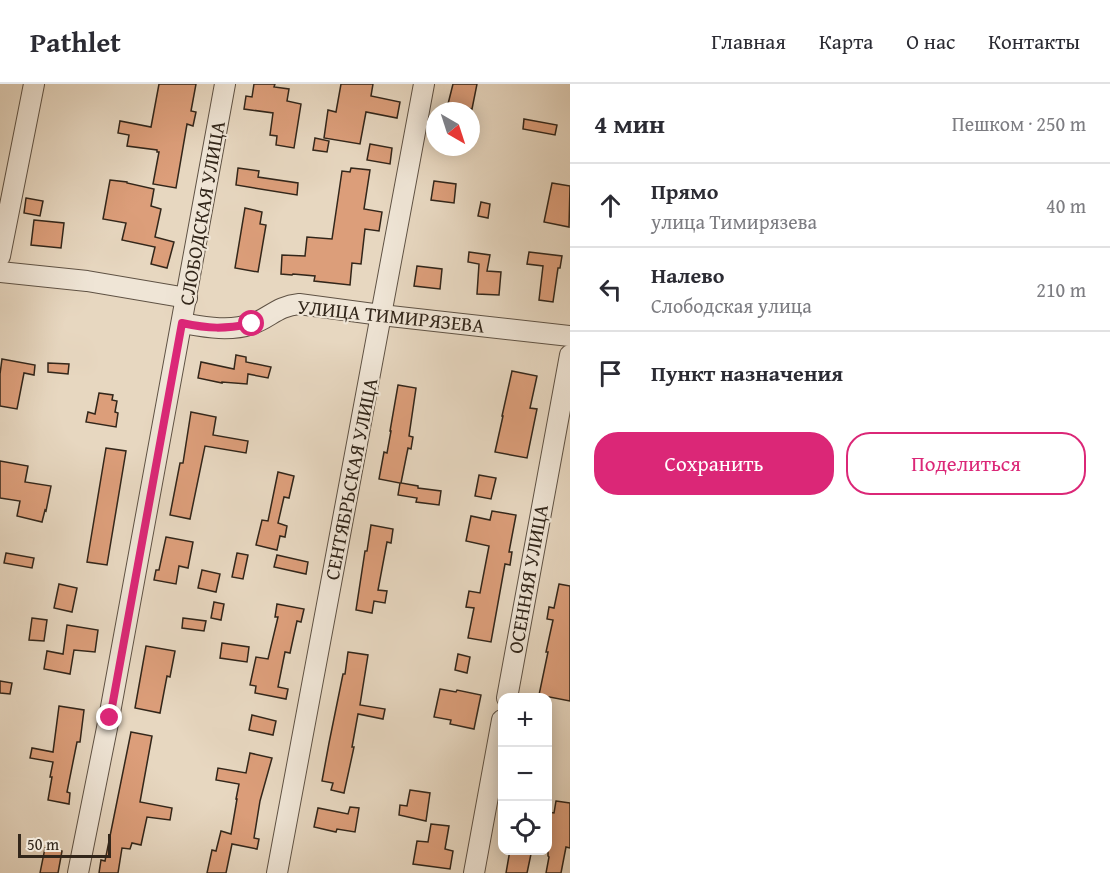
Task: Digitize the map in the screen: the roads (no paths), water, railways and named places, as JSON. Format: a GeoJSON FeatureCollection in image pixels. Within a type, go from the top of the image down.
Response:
{"type":"FeatureCollection","features":[{"type":"Feature","properties":{"kind":"street"},"geometry":{"type":"LineString","coordinates":[[0,256],[34,84]]}},
{"type":"Feature","properties":{"kind":"street","name":"СЛОБОДСКАЯ УЛИЦА"},"geometry":{"type":"LineString","coordinates":[[78,873],[110,718],[225,84]]}},
{"type":"Feature","properties":{"kind":"street","name":"СЕНТЯБРЬСКАЯ УЛИЦА"},"geometry":{"type":"LineString","coordinates":[[277,873],[424,84]]}},
{"type":"Feature","properties":{"kind":"street"},"geometry":{"type":"LineString","coordinates":[[0,272],[87,281],[187,298]]}},
{"type":"Feature","properties":{"kind":"street","name":"УЛИЦА ТИМИРЯЗЕВА"},"geometry":{"type":"LineString","coordinates":[[182,323],[208,328],[230,328],[252,324],[286,305],[299,304],[570,336]]}},
{"type":"Feature","properties":{"kind":"street","name":"ОСЕННЯЯ УЛИЦА"},"geometry":{"type":"LineString","coordinates":[[508,693],[570,355]]}},
{"type":"Feature","properties":{"kind":"street"},"geometry":{"type":"LineString","coordinates":[[474,873],[498,742]]}}]}
